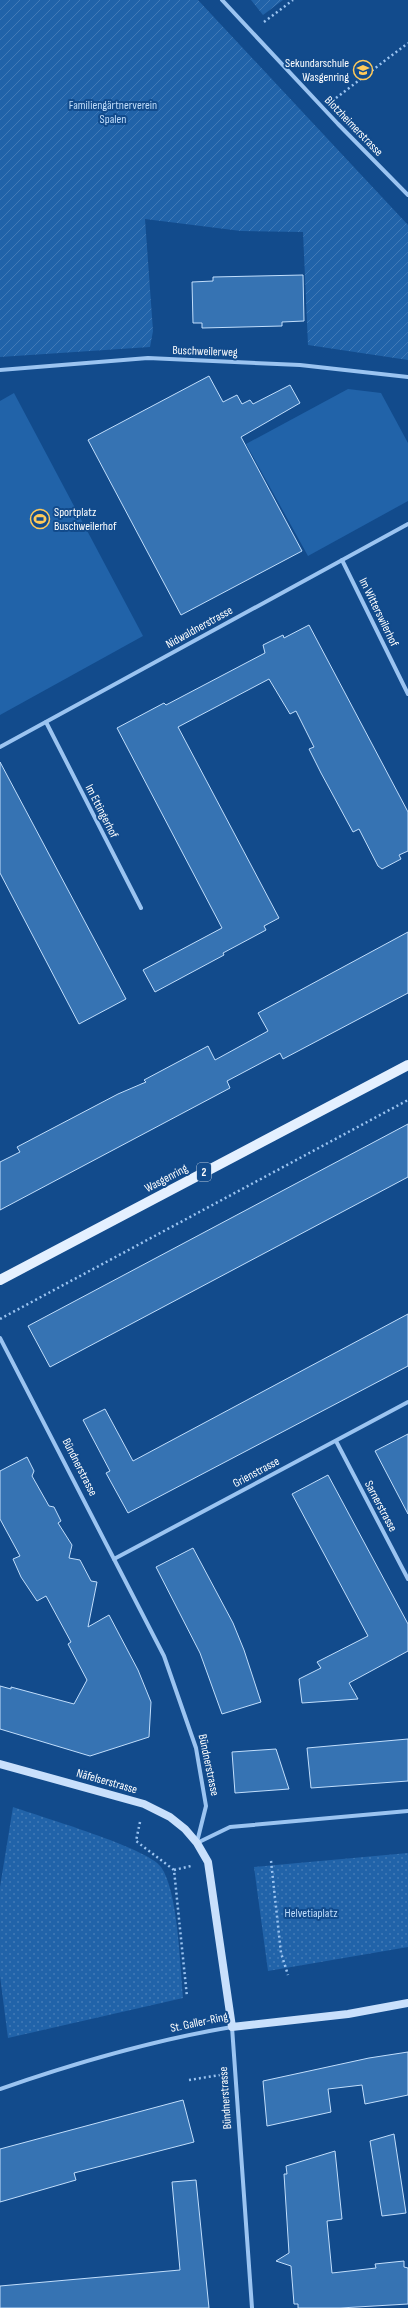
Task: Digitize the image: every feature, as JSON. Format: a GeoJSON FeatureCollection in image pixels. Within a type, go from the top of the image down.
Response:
{"type":"FeatureCollection","features":[{"type":"Feature","properties":{"kind":"main road","name":"Wasgenring"},"geometry":{"type":"LineString","coordinates":[[0,1280],[408,1065]]}},
{"type":"Feature","properties":{"kind":"street","name":"Blotzheimerstrasse"},"geometry":{"type":"LineString","coordinates":[[222,0],[250,32],[408,195]]}},
{"type":"Feature","properties":{"kind":"street","name":"Buschweilerweg"},"geometry":{"type":"LineString","coordinates":[[0,370],[148,358],[300,365],[408,377]]}},
{"type":"Feature","properties":{"kind":"street","name":"Nidwaldnerstrasse"},"geometry":{"type":"LineString","coordinates":[[0,747],[408,524]]}},
{"type":"Feature","properties":{"kind":"street","name":"Im Witterswilerhof"},"geometry":{"type":"LineString","coordinates":[[342,560],[408,694]]}},
{"type":"Feature","properties":{"kind":"street","name":"Im Ettingerhof"},"geometry":{"type":"LineString","coordinates":[[46,722],[141,908]]}},
{"type":"Feature","properties":{"kind":"street","name":"Bündnerstrasse"},"geometry":{"type":"LineString","coordinates":[[0,1338],[164,1656],[196,1748],[206,1806],[197,1842],[208,1862],[232,2027],[252,2308]]}},
{"type":"Feature","properties":{"kind":"street","name":"Grienstrasse"},"geometry":{"type":"LineString","coordinates":[[114,1559],[408,1402]]}},
{"type":"Feature","properties":{"kind":"street","name":"Sarnerstrasse"},"geometry":{"type":"LineString","coordinates":[[336,1441],[408,1579]]}},
{"type":"Feature","properties":{"kind":"street","name":"Näfelserstrasse"},"geometry":{"type":"LineString","coordinates":[[0,1764],[144,1804],[170,1817],[185,1829],[197,1842]]}},
{"type":"Feature","properties":{"kind":"street"},"geometry":{"type":"LineString","coordinates":[[197,1842],[230,1827],[408,1811]]}},
{"type":"Feature","properties":{"kind":"street","name":"St. Galler-Ring"},"geometry":{"type":"LineString","coordinates":[[0,2089],[56,2070],[180,2037],[232,2027],[348,2014],[408,2003]]}},
{"type":"Feature","properties":{"kind":"path"},"geometry":{"type":"LineString","coordinates":[[250,32],[293,0]]}},
{"type":"Feature","properties":{"kind":"path"},"geometry":{"type":"LineString","coordinates":[[323,108],[408,43]]}},
{"type":"Feature","properties":{"kind":"path"},"geometry":{"type":"LineString","coordinates":[[0,1319],[408,1100]]}},
{"type":"Feature","properties":{"kind":"path"},"geometry":{"type":"LineString","coordinates":[[144,1804],[136,1841],[174,1870],[187,1997]]}},
{"type":"Feature","properties":{"kind":"path"},"geometry":{"type":"LineString","coordinates":[[272,1861],[280,1953],[288,1975]]}},
{"type":"Feature","properties":{"kind":"path"},"geometry":{"type":"LineString","coordinates":[[189,2080],[235,2073]]}},
{"type":"Feature","properties":{"kind":"green space","name":"Familiengärtnerverein Spalen"},"geometry":{"type":"Polygon","coordinates":[[[0,0],[198,0],[408,225],[408,360],[308,345],[303,232],[241,231],[145,219],[153,331],[150,347],[0,357],[0,0]]]}},
{"type":"Feature","properties":{"kind":"green space"},"geometry":{"type":"Polygon","coordinates":[[[251,0],[283,0],[263,15],[251,0]]]}},
{"type":"Feature","properties":{"kind":"green space"},"geometry":{"type":"Polygon","coordinates":[[[348,389],[381,393],[408,443],[408,501],[308,556],[246,444],[348,389]]]}},
{"type":"Feature","properties":{"kind":"green space","name":"Sportplatz Buschweilerhof"},"geometry":{"type":"Polygon","coordinates":[[[14,393],[143,636],[0,715],[0,401],[14,393]]]}},
{"type":"Feature","properties":{"kind":"green space"},"geometry":{"type":"Polygon","coordinates":[[[13,1807],[116,1842],[152,1859],[161,1867],[167,1878],[175,1911],[183,1998],[8,2038],[0,1976],[0,1887],[13,1807]]]}},
{"type":"Feature","properties":{"kind":"green space","name":"Helvetiaplatz"},"geometry":{"type":"Polygon","coordinates":[[[408,1853],[408,1947],[268,1971],[254,1867],[408,1853]]]}},
{"type":"Feature","properties":{"kind":"building"},"geometry":{"type":"Polygon","coordinates":[[[303,275],[304,321],[282,322],[282,326],[202,328],[202,323],[193,323],[192,282],[213,281],[213,277],[303,275]]]}},
{"type":"Feature","properties":{"kind":"building"},"geometry":{"type":"Polygon","coordinates":[[[209,376],[223,402],[237,395],[242,404],[250,400],[253,404],[290,385],[300,403],[241,437],[302,551],[181,615],[88,440],[209,376]]]}},
{"type":"Feature","properties":{"kind":"building"},"geometry":{"type":"Polygon","coordinates":[[[309,625],[408,812],[408,851],[399,855],[401,859],[382,869],[378,866],[359,829],[353,832],[321,773],[309,749],[314,747],[296,711],[290,714],[269,679],[178,727],[279,918],[264,926],[266,930],[223,953],[224,955],[155,992],[143,970],[222,928],[117,728],[164,703],[166,705],[265,653],[263,645],[283,635],[284,638],[309,625]]]}},
{"type":"Feature","properties":{"kind":"building"},"geometry":{"type":"Polygon","coordinates":[[[0,762],[126,999],[79,1024],[0,873],[0,762]]]}},
{"type":"Feature","properties":{"kind":"building"},"geometry":{"type":"Polygon","coordinates":[[[408,932],[408,993],[283,1059],[280,1053],[227,1081],[230,1088],[0,1210],[0,1162],[20,1152],[17,1147],[118,1094],[146,1082],[144,1080],[208,1046],[215,1060],[268,1031],[258,1013],[408,932]]]}},
{"type":"Feature","properties":{"kind":"building"},"geometry":{"type":"Polygon","coordinates":[[[408,1124],[408,1177],[50,1367],[28,1326],[408,1124]]]}},
{"type":"Feature","properties":{"kind":"building"},"geometry":{"type":"Polygon","coordinates":[[[408,1314],[408,1366],[128,1513],[106,1473],[110,1471],[83,1420],[105,1409],[133,1461],[408,1314]]]}},
{"type":"Feature","properties":{"kind":"building"},"geometry":{"type":"Polygon","coordinates":[[[408,1434],[408,1514],[375,1451],[408,1434]]]}},
{"type":"Feature","properties":{"kind":"building"},"geometry":{"type":"Polygon","coordinates":[[[27,1457],[34,1471],[32,1476],[49,1506],[54,1507],[61,1521],[58,1523],[72,1545],[69,1558],[80,1560],[91,1581],[97,1582],[88,1627],[109,1615],[138,1670],[151,1702],[149,1737],[90,1756],[0,1729],[0,1686],[11,1689],[11,1687],[74,1704],[87,1680],[68,1644],[71,1642],[46,1596],[37,1601],[21,1577],[13,1559],[20,1556],[0,1519],[0,1471],[27,1457]]]}},
{"type":"Feature","properties":{"kind":"building"},"geometry":{"type":"Polygon","coordinates":[[[328,1475],[408,1624],[408,1651],[349,1683],[358,1699],[302,1703],[299,1679],[321,1668],[317,1662],[368,1636],[292,1494],[328,1475]]]}},
{"type":"Feature","properties":{"kind":"building"},"geometry":{"type":"Polygon","coordinates":[[[193,1548],[233,1623],[244,1650],[261,1702],[222,1714],[200,1653],[156,1567],[193,1548]]]}},
{"type":"Feature","properties":{"kind":"building"},"geometry":{"type":"Polygon","coordinates":[[[408,1739],[408,1781],[311,1788],[307,1748],[408,1739]]]}},
{"type":"Feature","properties":{"kind":"building"},"geometry":{"type":"Polygon","coordinates":[[[276,1749],[289,1789],[235,1793],[232,1752],[276,1749]]]}},
{"type":"Feature","properties":{"kind":"building"},"geometry":{"type":"Polygon","coordinates":[[[408,2052],[408,2095],[365,2104],[362,2085],[328,2089],[331,2112],[267,2126],[263,2081],[369,2058],[408,2052]]]}},
{"type":"Feature","properties":{"kind":"building"},"geometry":{"type":"Polygon","coordinates":[[[183,2100],[194,2142],[74,2173],[76,2180],[0,2202],[0,2149],[183,2100]]]}},
{"type":"Feature","properties":{"kind":"building"},"geometry":{"type":"Polygon","coordinates":[[[394,2134],[406,2213],[382,2216],[370,2141],[394,2134]]]}},
{"type":"Feature","properties":{"kind":"building"},"geometry":{"type":"Polygon","coordinates":[[[335,2151],[342,2219],[327,2221],[332,2273],[376,2268],[375,2264],[404,2261],[404,2267],[408,2268],[408,2304],[340,2308],[298,2308],[298,2304],[294,2304],[291,2266],[276,2261],[289,2253],[284,2174],[287,2174],[286,2166],[335,2151]]]}},
{"type":"Feature","properties":{"kind":"building"},"geometry":{"type":"Polygon","coordinates":[[[196,2180],[209,2308],[0,2308],[0,2286],[180,2270],[172,2182],[196,2180]]]}},
{"type":"Feature","properties":{"kind":"place","name":"Sekundarschule Wasgenring"},"geometry":{"type":"Point","coordinates":[363,70]}},
{"type":"Feature","properties":{"kind":"place","name":"Sportplatz Buschweilerhof"},"geometry":{"type":"Point","coordinates":[40,519]}}]}
